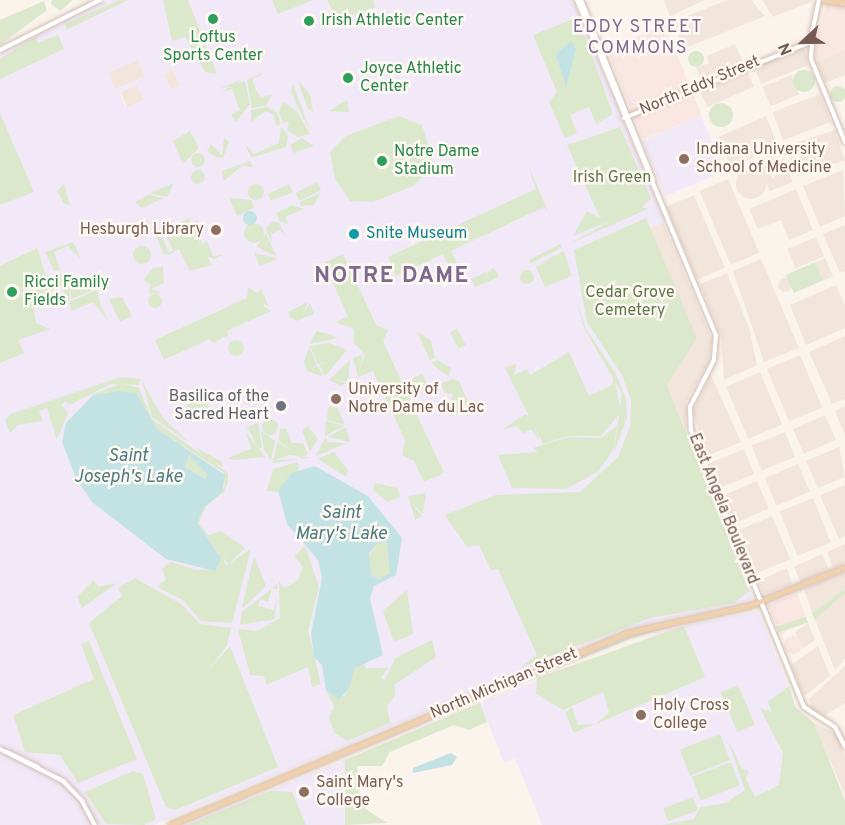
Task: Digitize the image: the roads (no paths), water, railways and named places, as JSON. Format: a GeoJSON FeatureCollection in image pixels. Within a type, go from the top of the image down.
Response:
{"type":"FeatureCollection","features":[{"type":"Feature","properties":{"kind":"main road"},"geometry":{"type":"LineString","coordinates":[[822,0],[845,3]]}},
{"type":"Feature","properties":{"kind":"main road","name":"North Michigan Street"},"geometry":{"type":"LineString","coordinates":[[170,825],[626,633],[761,601],[845,567]]}},
{"type":"Feature","properties":{"kind":"street"},"geometry":{"type":"LineString","coordinates":[[0,50],[26,32],[100,0]]}},
{"type":"Feature","properties":{"kind":"street","name":"East Angela Boulevard"},"geometry":{"type":"LineString","coordinates":[[579,0],[717,340],[714,360],[691,402],[691,430],[806,710],[835,727],[845,747]]}},
{"type":"Feature","properties":{"kind":"street"},"geometry":{"type":"LineString","coordinates":[[822,0],[810,42],[813,64],[845,142]]}},
{"type":"Feature","properties":{"kind":"street","name":"North Eddy Street"},"geometry":{"type":"LineString","coordinates":[[626,117],[810,42]]}},
{"type":"Feature","properties":{"kind":"street"},"geometry":{"type":"LineString","coordinates":[[2,750],[39,768],[77,795],[95,825]]}},
{"type":"Feature","properties":{"kind":"water"},"geometry":{"type":"Polygon","coordinates":[[[571,41],[576,49],[566,88],[556,54],[571,41]]]}},
{"type":"Feature","properties":{"kind":"water"},"geometry":{"type":"Polygon","coordinates":[[[250,211],[255,213],[257,218],[255,223],[250,225],[245,223],[243,218],[245,213],[250,211]]]}},
{"type":"Feature","properties":{"kind":"water","name":"Saint Joseph's Lake"},"geometry":{"type":"Polygon","coordinates":[[[118,391],[136,393],[157,429],[225,475],[222,492],[204,507],[197,522],[221,558],[215,571],[166,559],[92,502],[76,478],[62,442],[66,423],[92,396],[118,391]],[[189,455],[185,467],[205,479],[207,474],[189,455]]]}},
{"type":"Feature","properties":{"kind":"water","name":"Saint Mary's Lake"},"geometry":{"type":"Polygon","coordinates":[[[315,466],[368,496],[402,538],[396,575],[374,586],[370,598],[383,655],[355,668],[349,688],[339,700],[326,690],[322,665],[314,657],[311,634],[322,578],[318,560],[287,524],[278,490],[292,473],[315,466]],[[387,542],[377,543],[369,554],[371,575],[379,579],[390,573],[387,542]]]}},
{"type":"Feature","properties":{"kind":"water"},"geometry":{"type":"Polygon","coordinates":[[[451,753],[457,757],[452,765],[413,773],[413,768],[451,753]]]}},
{"type":"Feature","properties":{"kind":"place","name":"Loftus Sports Center"},"geometry":{"type":"Point","coordinates":[213,19]}},
{"type":"Feature","properties":{"kind":"place","name":"Irish Athletic Center"},"geometry":{"type":"Point","coordinates":[309,21]}},
{"type":"Feature","properties":{"kind":"place","name":"Joyce Athletic Center"},"geometry":{"type":"Point","coordinates":[348,78]}},
{"type":"Feature","properties":{"kind":"place","name":"Indiana University School of Medicine"},"geometry":{"type":"Point","coordinates":[684,159]}},
{"type":"Feature","properties":{"kind":"place","name":"Notre Dame Stadium"},"geometry":{"type":"Point","coordinates":[382,161]}},
{"type":"Feature","properties":{"kind":"place","name":"Hesburgh Library"},"geometry":{"type":"Point","coordinates":[216,230]}},
{"type":"Feature","properties":{"kind":"place","name":"Snite Museum"},"geometry":{"type":"Point","coordinates":[354,234]}},
{"type":"Feature","properties":{"kind":"place","name":"Ricci Family Fields"},"geometry":{"type":"Point","coordinates":[12,292]}},
{"type":"Feature","properties":{"kind":"place","name":"University of Notre Dame du Lac"},"geometry":{"type":"Point","coordinates":[336,399]}},
{"type":"Feature","properties":{"kind":"place","name":"Basilica of the Sacred Heart"},"geometry":{"type":"Point","coordinates":[281,406]}},
{"type":"Feature","properties":{"kind":"place","name":"Holy Cross College"},"geometry":{"type":"Point","coordinates":[641,715]}},
{"type":"Feature","properties":{"kind":"place","name":"Saint Mary's College"},"geometry":{"type":"Point","coordinates":[304,792]}},
{"type":"Feature","properties":{"kind":"district","name":"EDDY STREET COMMONS"},"geometry":{"type":"Point","coordinates":[638,39]}},
{"type":"Feature","properties":{"kind":"district","name":"NOTRE DAME"},"geometry":{"type":"Point","coordinates":[392,277]}},
{"type":"Feature","properties":{"kind":"park label","name":"Irish Green"},"geometry":{"type":"Point","coordinates":[612,178]}},
{"type":"Feature","properties":{"kind":"park label","name":"Cedar Grove Cemetery"},"geometry":{"type":"Point","coordinates":[630,302]}}]}
